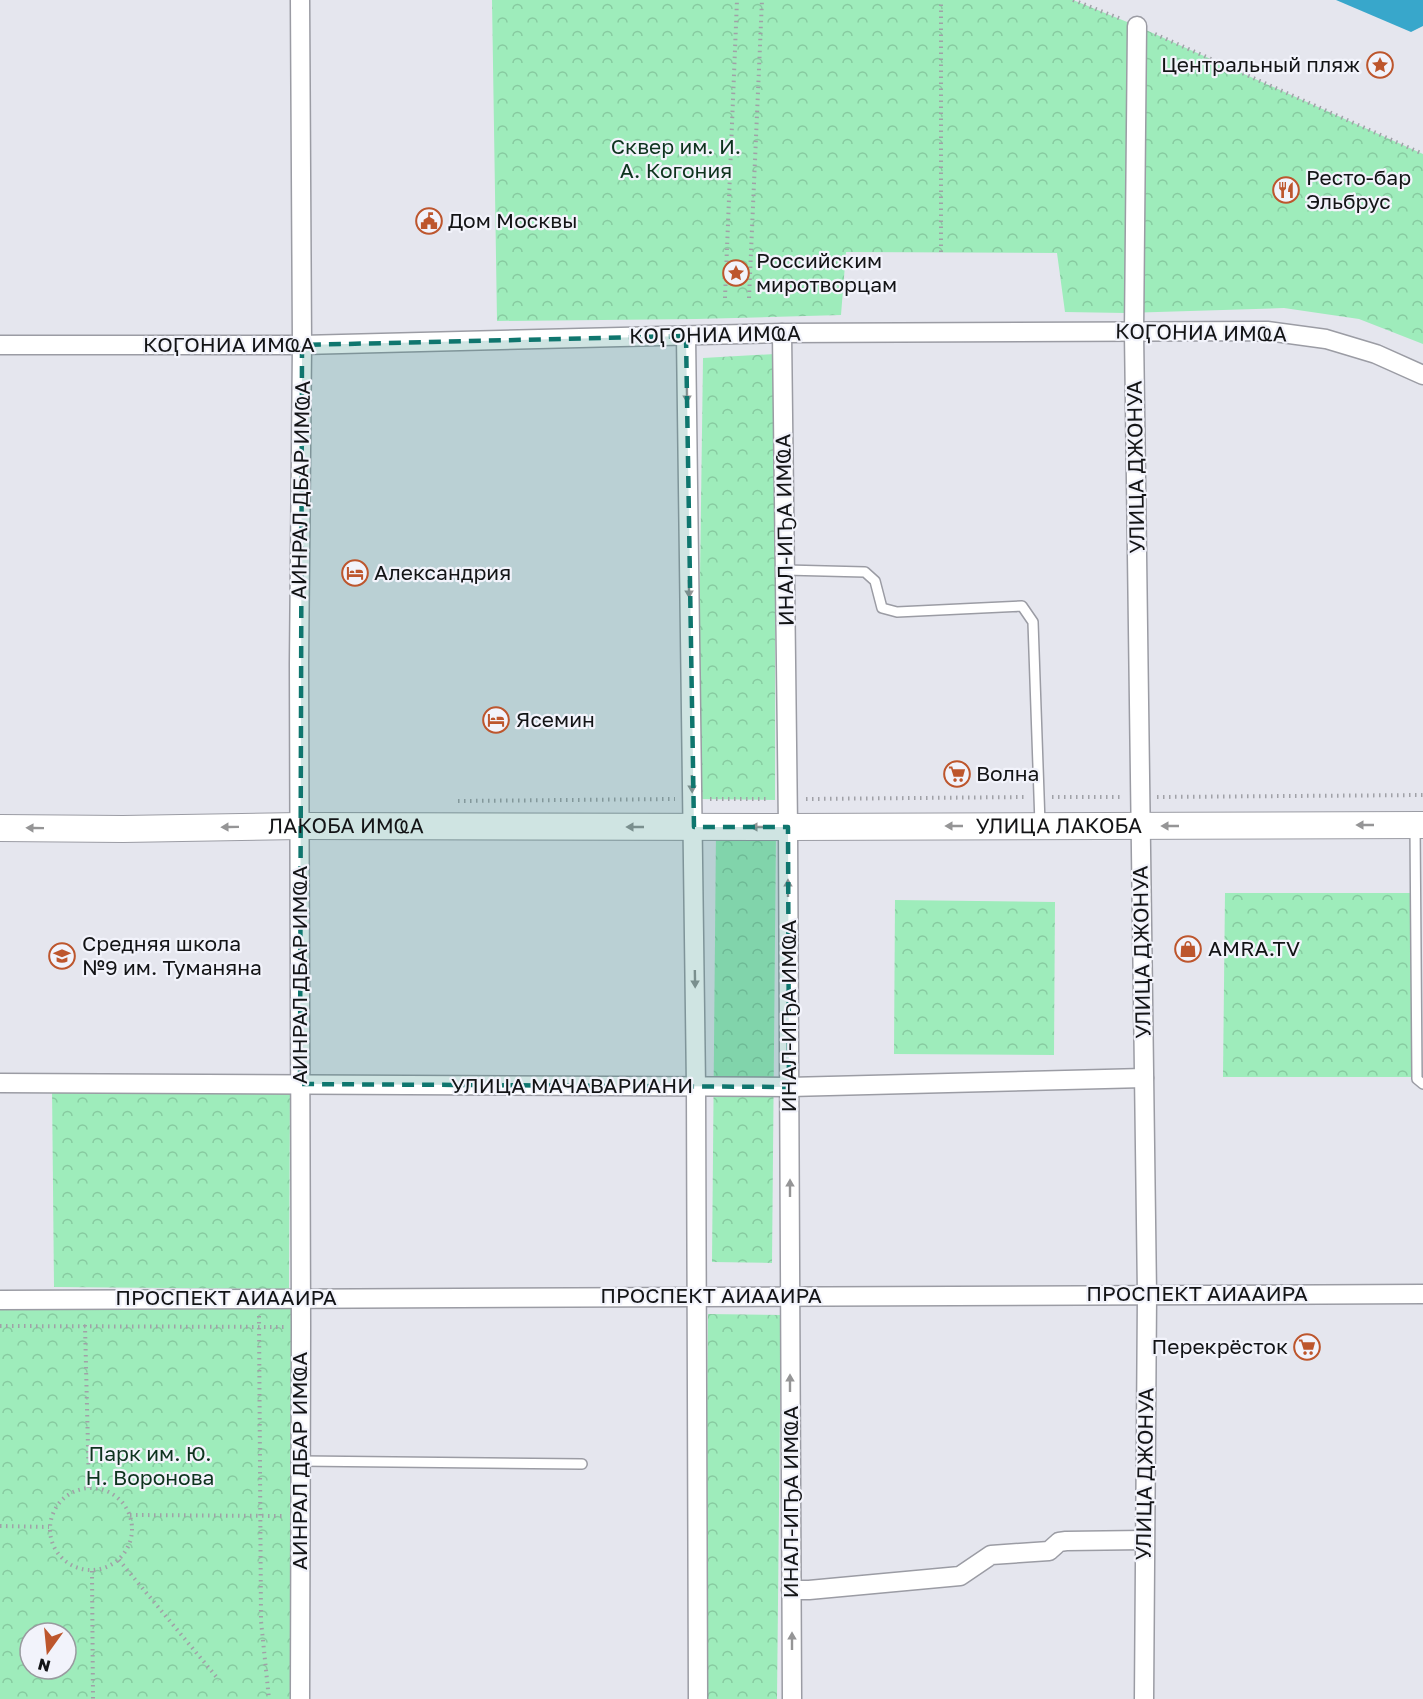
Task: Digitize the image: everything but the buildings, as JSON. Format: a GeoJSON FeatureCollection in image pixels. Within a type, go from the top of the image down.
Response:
{"type":"FeatureCollection","features":[{"type":"Feature","properties":{"kind":"main road","name":"УЛИЦА ЛАКОБА"},"geometry":{"type":"LineString","coordinates":[[693,827],[1419,825]]}},
{"type":"Feature","properties":{"kind":"main road","name":"ЛАКОБА ИМҨА"},"geometry":{"type":"LineString","coordinates":[[0,828],[693,827]]}},
{"type":"Feature","properties":{"kind":"street","name":"АИНРАЛ ДБАР ИМҨА"},"geometry":{"type":"LineString","coordinates":[[300,0],[302,345],[299,652],[300,1699]]}},
{"type":"Feature","properties":{"kind":"street","name":"УЛИЦА ДЖОНУА"},"geometry":{"type":"LineString","coordinates":[[1137,26],[1134,332],[1147,1295],[1144,1699]]}},
{"type":"Feature","properties":{"kind":"street","name":"КОӶОНИА ИМҨА"},"geometry":{"type":"LineString","coordinates":[[0,345],[302,345],[782,333],[1267,331],[1326,339],[1376,354],[1423,375]]}},
{"type":"Feature","properties":{"kind":"street","name":"ИНАЛ-ИҦА ИМҨА"},"geometry":{"type":"LineString","coordinates":[[782,333],[788,799],[792,1699]]}},
{"type":"Feature","properties":{"kind":"street"},"geometry":{"type":"LineString","coordinates":[[686,336],[696,1087],[698,1699]]}},
{"type":"Feature","properties":{"kind":"street","name":"УЛИЦА МАЧАВАРИАНИ"},"geometry":{"type":"LineString","coordinates":[[0,1083],[789,1087],[1144,1078]]}},
{"type":"Feature","properties":{"kind":"street","name":"ПРОСПЕКТ АИААИРА"},"geometry":{"type":"LineString","coordinates":[[0,1300],[1423,1294]]}},
{"type":"Feature","properties":{"kind":"street"},"geometry":{"type":"LineString","coordinates":[[791,1590],[960,1576],[991,1555],[1049,1551],[1059,1542],[1066,1541],[1144,1540]]}},
{"type":"Feature","properties":{"kind":"lane"},"geometry":{"type":"LineString","coordinates":[[785,570],[865,572],[875,581],[882,608],[897,612],[1022,606],[1033,622],[1040,826]]}},
{"type":"Feature","properties":{"kind":"lane"},"geometry":{"type":"LineString","coordinates":[[1419,825],[1417,1079],[1423,1084]]}},
{"type":"Feature","properties":{"kind":"lane"},"geometry":{"type":"LineString","coordinates":[[300,1461],[582,1464]]}},
{"type":"Feature","properties":{"kind":"path"},"geometry":{"type":"LineString","coordinates":[[725,298],[737,0]]}},
{"type":"Feature","properties":{"kind":"path"},"geometry":{"type":"LineString","coordinates":[[749,298],[762,0]]}},
{"type":"Feature","properties":{"kind":"path"},"geometry":{"type":"LineString","coordinates":[[941,0],[941,252]]}},
{"type":"Feature","properties":{"kind":"path"},"geometry":{"type":"LineString","coordinates":[[1073,0],[1137,26],[1423,154]]}},
{"type":"Feature","properties":{"kind":"path"},"geometry":{"type":"LineString","coordinates":[[455,801],[1423,795]]}},
{"type":"Feature","properties":{"kind":"path"},"geometry":{"type":"LineString","coordinates":[[259,1298],[261,1621],[269,1699]]}},
{"type":"Feature","properties":{"kind":"path"},"geometry":{"type":"LineString","coordinates":[[85,1325],[89,1488]]}},
{"type":"Feature","properties":{"kind":"path"},"geometry":{"type":"LineString","coordinates":[[0,1326],[301,1327]]}},
{"type":"Feature","properties":{"kind":"path"},"geometry":{"type":"LineString","coordinates":[[89,1488],[103,1489],[123,1502],[130,1515],[132,1536],[127,1550],[119,1560],[107,1568],[92,1571],[82,1570],[69,1564],[58,1555],[51,1542],[49,1527],[57,1504],[63,1498],[75,1491],[89,1488]]}},
{"type":"Feature","properties":{"kind":"path"},"geometry":{"type":"LineString","coordinates":[[130,1515],[300,1516]]}},
{"type":"Feature","properties":{"kind":"path"},"geometry":{"type":"LineString","coordinates":[[0,1526],[49,1527]]}},
{"type":"Feature","properties":{"kind":"path"},"geometry":{"type":"LineString","coordinates":[[119,1560],[219,1680]]}},
{"type":"Feature","properties":{"kind":"path"},"geometry":{"type":"LineString","coordinates":[[92,1571],[93,1699]]}},
{"type":"Feature","properties":{"kind":"highlighted area"},"geometry":{"type":"Polygon","coordinates":[[[686,336],[694,827],[788,827],[789,1087],[300,1084],[302,345],[686,336]]]}},
{"type":"Feature","properties":{"kind":"green space","name":"Сквер им. И. А. Когония"},"geometry":{"type":"Polygon","coordinates":[[[492,0],[1073,0],[1137,26],[1423,154],[1423,344],[1359,319],[1284,308],[1125,313],[1065,312],[1057,253],[846,252],[841,315],[497,321],[492,0]]]}},
{"type":"Feature","properties":{"kind":"green space"},"geometry":{"type":"Polygon","coordinates":[[[775,354],[775,800],[697,799],[703,358],[775,354]]]}},
{"type":"Feature","properties":{"kind":"green space"},"geometry":{"type":"Polygon","coordinates":[[[716,830],[776,830],[772,1263],[712,1262],[716,830]]]}},
{"type":"Feature","properties":{"kind":"green space"},"geometry":{"type":"Polygon","coordinates":[[[1225,893],[1415,893],[1418,1077],[1223,1077],[1225,893]]]}},
{"type":"Feature","properties":{"kind":"green space"},"geometry":{"type":"Polygon","coordinates":[[[895,900],[1055,902],[1054,1055],[894,1054],[895,900]]]}},
{"type":"Feature","properties":{"kind":"green space"},"geometry":{"type":"Polygon","coordinates":[[[52,1087],[290,1090],[289,1289],[54,1287],[52,1087]]]}},
{"type":"Feature","properties":{"kind":"green space","name":"Парк им. Ю. Н. Воронова"},"geometry":{"type":"Polygon","coordinates":[[[300,1298],[300,1699],[0,1699],[0,1300],[300,1298]]]}},
{"type":"Feature","properties":{"kind":"green space"},"geometry":{"type":"Polygon","coordinates":[[[708,1314],[781,1315],[777,1699],[704,1699],[708,1314]]]}},
{"type":"Feature","properties":{"kind":"water"},"geometry":{"type":"Polygon","coordinates":[[[1336,0],[1423,0],[1423,26],[1411,32],[1336,0]]]}},
{"type":"Feature","properties":{"kind":"place","name":"Центральный пляж"},"geometry":{"type":"Point","coordinates":[1380,65]}},
{"type":"Feature","properties":{"kind":"place","name":"Ресто-бар Эльбрус"},"geometry":{"type":"Point","coordinates":[1286,190]}},
{"type":"Feature","properties":{"kind":"place","name":"Дом Москвы"},"geometry":{"type":"Point","coordinates":[429,221]}},
{"type":"Feature","properties":{"kind":"place","name":"Российским миротворцам"},"geometry":{"type":"Point","coordinates":[736,273]}},
{"type":"Feature","properties":{"kind":"place","name":"Александрия"},"geometry":{"type":"Point","coordinates":[355,573]}},
{"type":"Feature","properties":{"kind":"place","name":"Ясемин"},"geometry":{"type":"Point","coordinates":[496,720]}},
{"type":"Feature","properties":{"kind":"place","name":"Волна"},"geometry":{"type":"Point","coordinates":[957,774]}},
{"type":"Feature","properties":{"kind":"place","name":"AMRA.TV"},"geometry":{"type":"Point","coordinates":[1188,949]}},
{"type":"Feature","properties":{"kind":"place","name":"Средняя школа №9 им. Туманяна"},"geometry":{"type":"Point","coordinates":[62,956]}},
{"type":"Feature","properties":{"kind":"place","name":"Перекрёсток"},"geometry":{"type":"Point","coordinates":[1307,1347]}}]}
